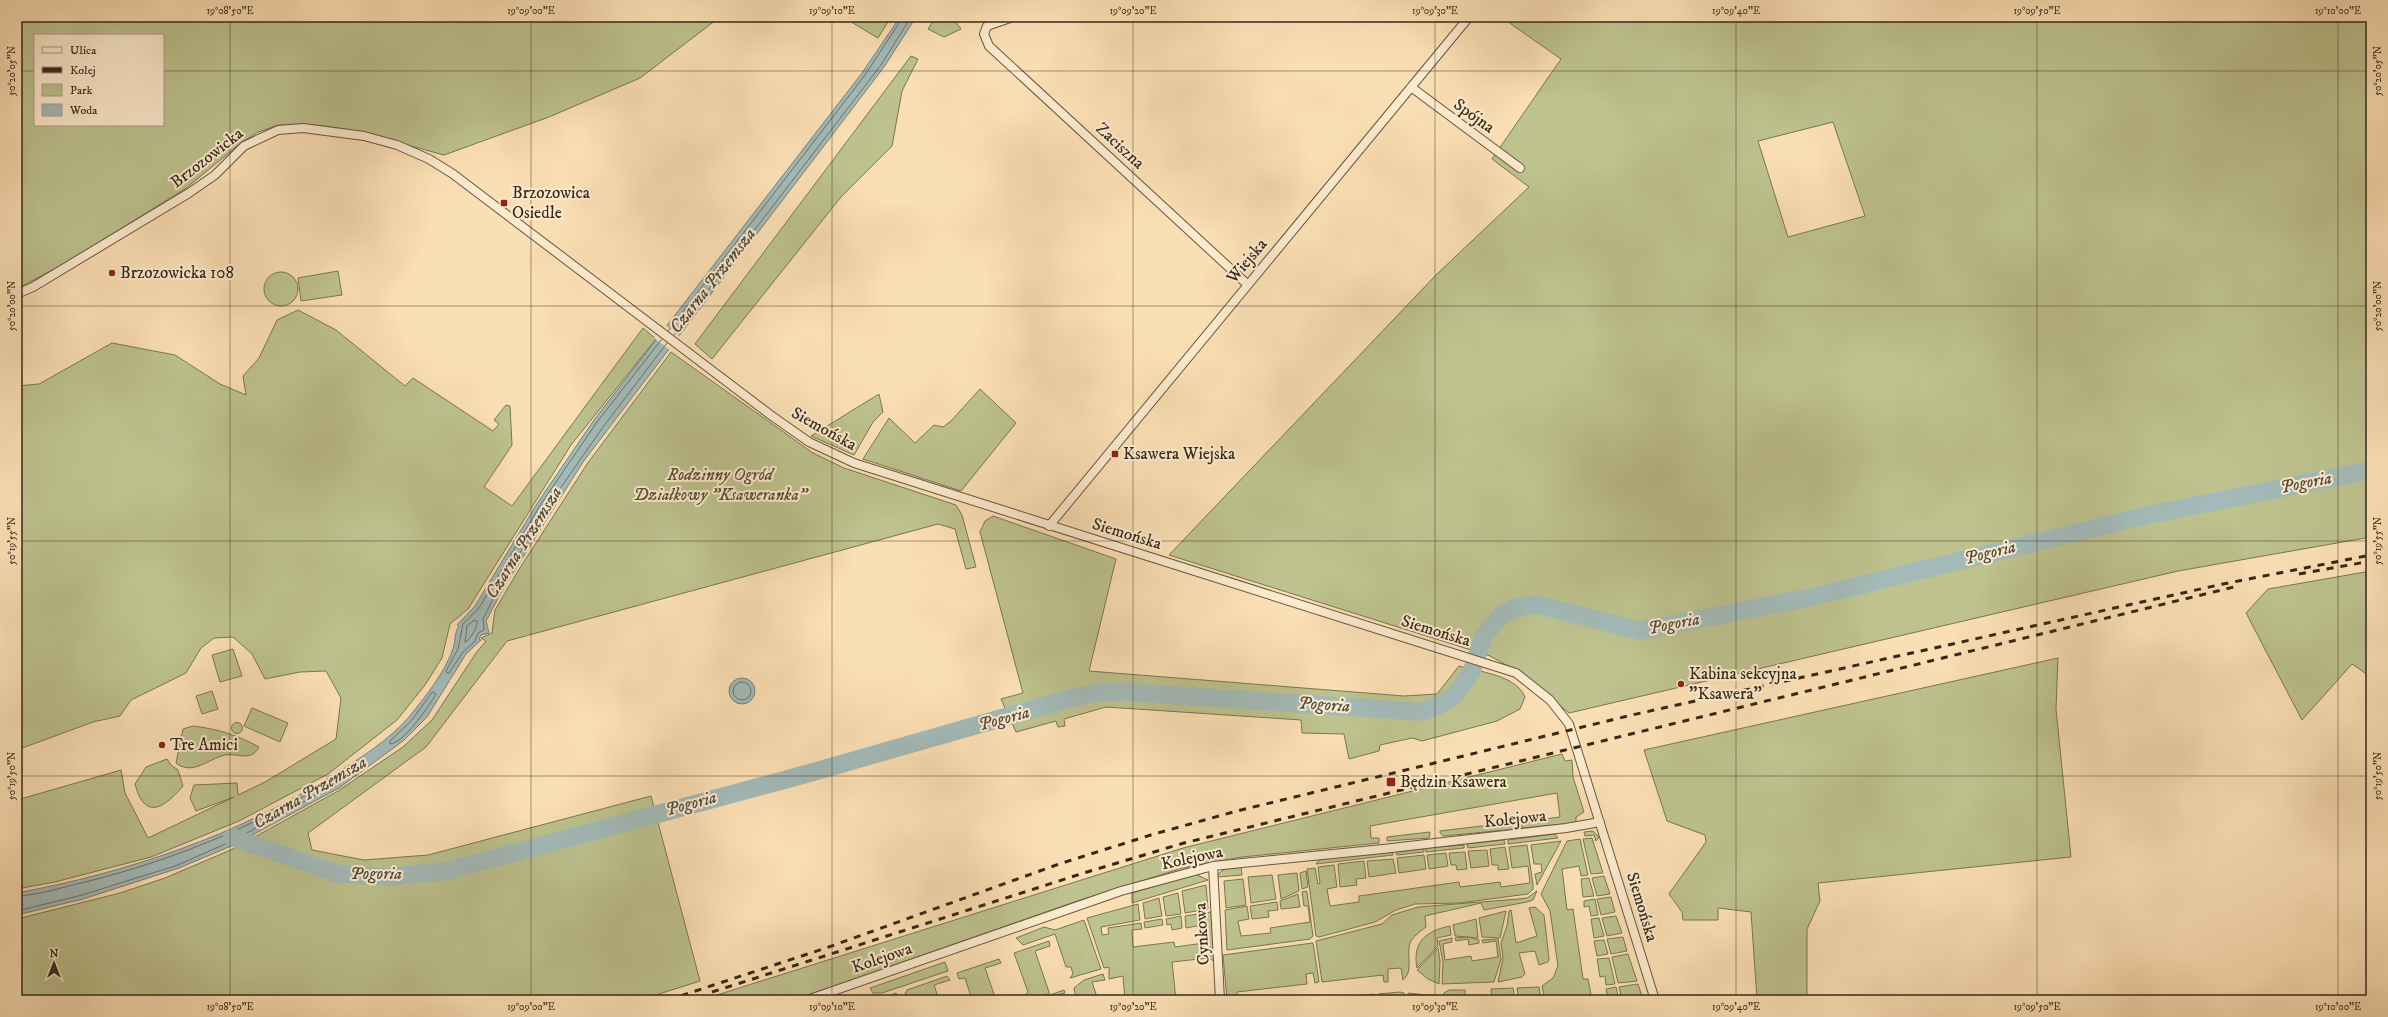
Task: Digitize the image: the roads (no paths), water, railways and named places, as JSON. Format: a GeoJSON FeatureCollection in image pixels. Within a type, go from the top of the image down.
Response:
{"type":"FeatureCollection","features":[{"type":"Feature","properties":{"kind":"street","name":"Zaciszna"},"geometry":{"type":"LineString","coordinates":[[1013,17],[987,26],[984,34],[989,46],[1247,284]]}},
{"type":"Feature","properties":{"kind":"street","name":"Wiejska"},"geometry":{"type":"LineString","coordinates":[[1049,526],[1468,17]]}},
{"type":"Feature","properties":{"kind":"street","name":"Spójna"},"geometry":{"type":"LineString","coordinates":[[1411,87],[1520,168]]}},
{"type":"Feature","properties":{"kind":"street","name":"Brzozowicka"},"geometry":{"type":"LineString","coordinates":[[17,294],[37,285],[189,193],[215,175],[244,146],[278,130],[303,128],[355,134],[397,145],[429,159],[453,174]]}},
{"type":"Feature","properties":{"kind":"street","name":"Siemońska"},"geometry":{"type":"LineString","coordinates":[[453,174],[809,442],[854,463],[1516,673],[1550,700],[1564,715],[1571,730],[1655,1000]]}},
{"type":"Feature","properties":{"kind":"street","name":"Kolejowa"},"geometry":{"type":"LineString","coordinates":[[807,1000],[1121,891],[1213,866],[1383,849],[1566,828],[1600,822]]}},
{"type":"Feature","properties":{"kind":"street","name":"Cynkowa"},"geometry":{"type":"LineString","coordinates":[[1213,866],[1220,1000]]}},
{"type":"Feature","properties":{"kind":"water","name":"Czarna Przemsza"},"geometry":{"type":"Polygon","coordinates":[[[900,17],[916,17],[884,67],[583,462],[504,587],[486,621],[489,633],[481,635],[479,639],[481,640],[466,654],[427,717],[403,741],[339,788],[236,844],[179,868],[83,899],[17,915],[17,893],[100,874],[140,863],[219,834],[258,817],[332,776],[373,749],[401,726],[428,693],[445,667],[454,646],[456,631],[459,626],[457,625],[475,606],[538,502],[594,420],[862,73],[900,17]]]}},
{"type":"Feature","properties":{"kind":"water"},"geometry":{"type":"Polygon","coordinates":[[[742,678],[751,682],[755,691],[751,700],[742,704],[733,700],[729,691],[733,682],[742,678]]]}},
{"type":"Feature","properties":{"kind":"waterway","name":"Pogoria"},"geometry":{"type":"LineString","coordinates":[[232,837],[338,874],[388,877],[447,871],[799,776],[1072,698],[1098,693],[1125,692],[1423,712],[1444,703],[1457,693],[1471,673],[1484,636],[1501,615],[1516,608],[1535,604],[1640,631],[1812,597],[2144,516],[2371,470]]}},
{"type":"Feature","properties":{"kind":"railway"},"geometry":{"type":"LineString","coordinates":[[668,1000],[826,948],[1059,864],[1154,834],[1237,811],[1632,715],[2223,584],[2371,555]]}},
{"type":"Feature","properties":{"kind":"railway"},"geometry":{"type":"LineString","coordinates":[[2299,574],[2366,562]]}},
{"type":"Feature","properties":{"kind":"railway"},"geometry":{"type":"LineString","coordinates":[[712,992],[1087,872],[1184,843],[2238,586]]}},
{"type":"Feature","properties":{"kind":"place","name":"Brzozowica Osiedle"},"geometry":{"type":"Point","coordinates":[504,203]}},
{"type":"Feature","properties":{"kind":"place","name":"Brzozowicka 108"},"geometry":{"type":"Point","coordinates":[112,273]}},
{"type":"Feature","properties":{"kind":"place","name":"Ksawera Wiejska"},"geometry":{"type":"Point","coordinates":[1115,454]}},
{"type":"Feature","properties":{"kind":"place","name":"Kabina sekcyjna \"Ksawera\""},"geometry":{"type":"Point","coordinates":[1681,684]}},
{"type":"Feature","properties":{"kind":"place","name":"Tre Amici"},"geometry":{"type":"Point","coordinates":[162,745]}},
{"type":"Feature","properties":{"kind":"place","name":"Będzin Ksawera"},"geometry":{"type":"Point","coordinates":[1391,782]}},
{"type":"Feature","properties":{"kind":"park label","name":"Rodzinny Ogród Działkowy \"Ksaweranka\""},"geometry":{"type":"Point","coordinates":[720,485]}}]}
